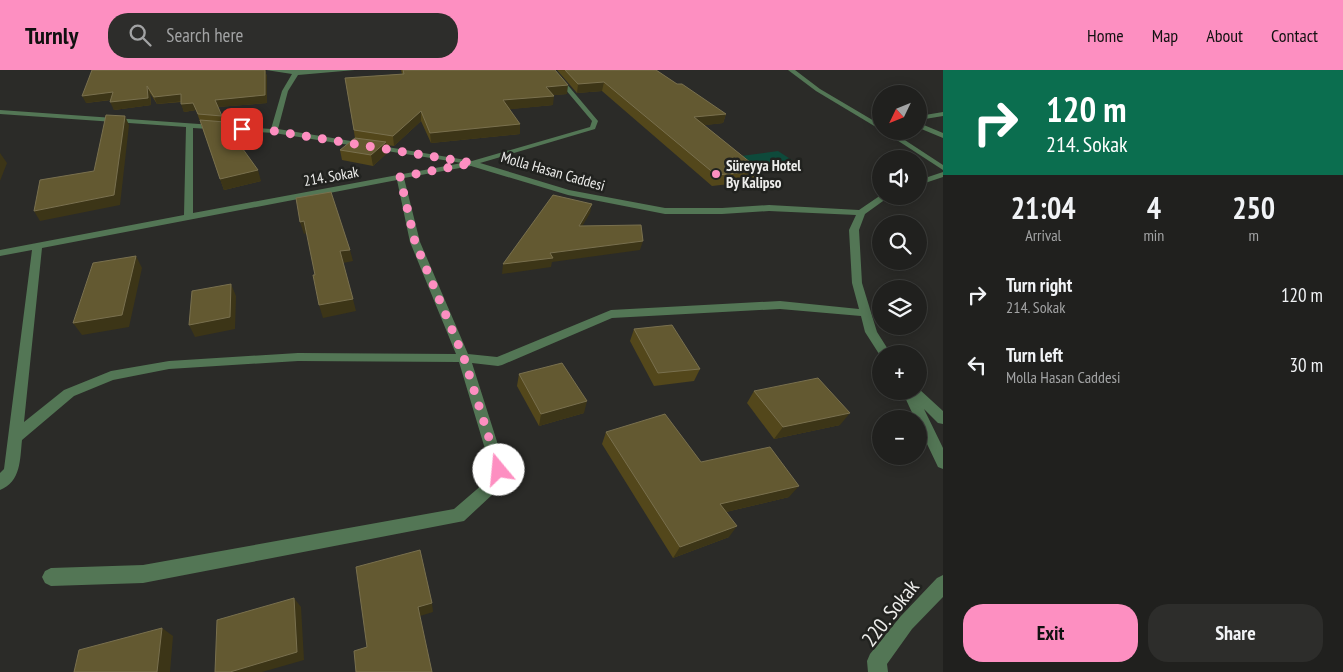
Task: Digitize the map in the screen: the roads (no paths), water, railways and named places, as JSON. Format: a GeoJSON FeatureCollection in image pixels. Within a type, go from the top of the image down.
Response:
{"type":"FeatureCollection","features":[{"type":"Feature","properties":{"kind":"street"},"geometry":{"type":"LineString","coordinates":[[268,70],[296,72],[352,70]]}},
{"type":"Feature","properties":{"kind":"street","name":"214. Sokak"},"geometry":{"type":"LineString","coordinates":[[0,253],[473,163],[592,128],[594,121],[552,70]]}},
{"type":"Feature","properties":{"kind":"street"},"geometry":{"type":"LineString","coordinates":[[791,70],[818,90],[872,121]]}},
{"type":"Feature","properties":{"kind":"street"},"geometry":{"type":"LineString","coordinates":[[274,131],[285,91],[296,72]]}},
{"type":"Feature","properties":{"kind":"street","name":"Molla Hasan Caddesi"},"geometry":{"type":"LineString","coordinates":[[0,112],[274,131],[473,163],[576,194],[664,212],[786,208],[861,213]]}},
{"type":"Feature","properties":{"kind":"street"},"geometry":{"type":"LineString","coordinates":[[928,116],[943,114]]}},
{"type":"Feature","properties":{"kind":"street"},"geometry":{"type":"LineString","coordinates":[[188,216],[190,125]]}},
{"type":"Feature","properties":{"kind":"street"},"geometry":{"type":"LineString","coordinates":[[928,129],[943,136]]}},
{"type":"Feature","properties":{"kind":"street"},"geometry":{"type":"LineString","coordinates":[[900,140],[943,168]]}},
{"type":"Feature","properties":{"kind":"street"},"geometry":{"type":"LineString","coordinates":[[927,180],[943,174]]}},
{"type":"Feature","properties":{"kind":"street"},"geometry":{"type":"LineString","coordinates":[[51,577],[143,574],[458,516],[488,489],[499,470],[464,358],[415,242],[400,177]]}},
{"type":"Feature","properties":{"kind":"street"},"geometry":{"type":"LineString","coordinates":[[873,205],[861,213],[854,230],[857,283],[870,332],[879,345]]}},
{"type":"Feature","properties":{"kind":"street"},"geometry":{"type":"LineString","coordinates":[[0,482],[11,472],[37,246]]}},
{"type":"Feature","properties":{"kind":"street"},"geometry":{"type":"LineString","coordinates":[[15,437],[69,393],[112,376],[169,365],[298,357],[464,358],[498,362],[573,328],[611,314],[780,305],[865,313]]}},
{"type":"Feature","properties":{"kind":"street"},"geometry":{"type":"LineString","coordinates":[[912,400],[943,463]]}},
{"type":"Feature","properties":{"kind":"street"},"geometry":{"type":"LineString","coordinates":[[922,400],[943,419]]}},
{"type":"Feature","properties":{"kind":"street","name":"220. Sokak"},"geometry":{"type":"LineString","coordinates":[[878,672],[877,661],[906,622],[943,584]]}},
{"type":"Feature","properties":{"kind":"place","name":"Süreyya Hotel By Kalipso"},"geometry":{"type":"Point","coordinates":[716,174]}}]}
